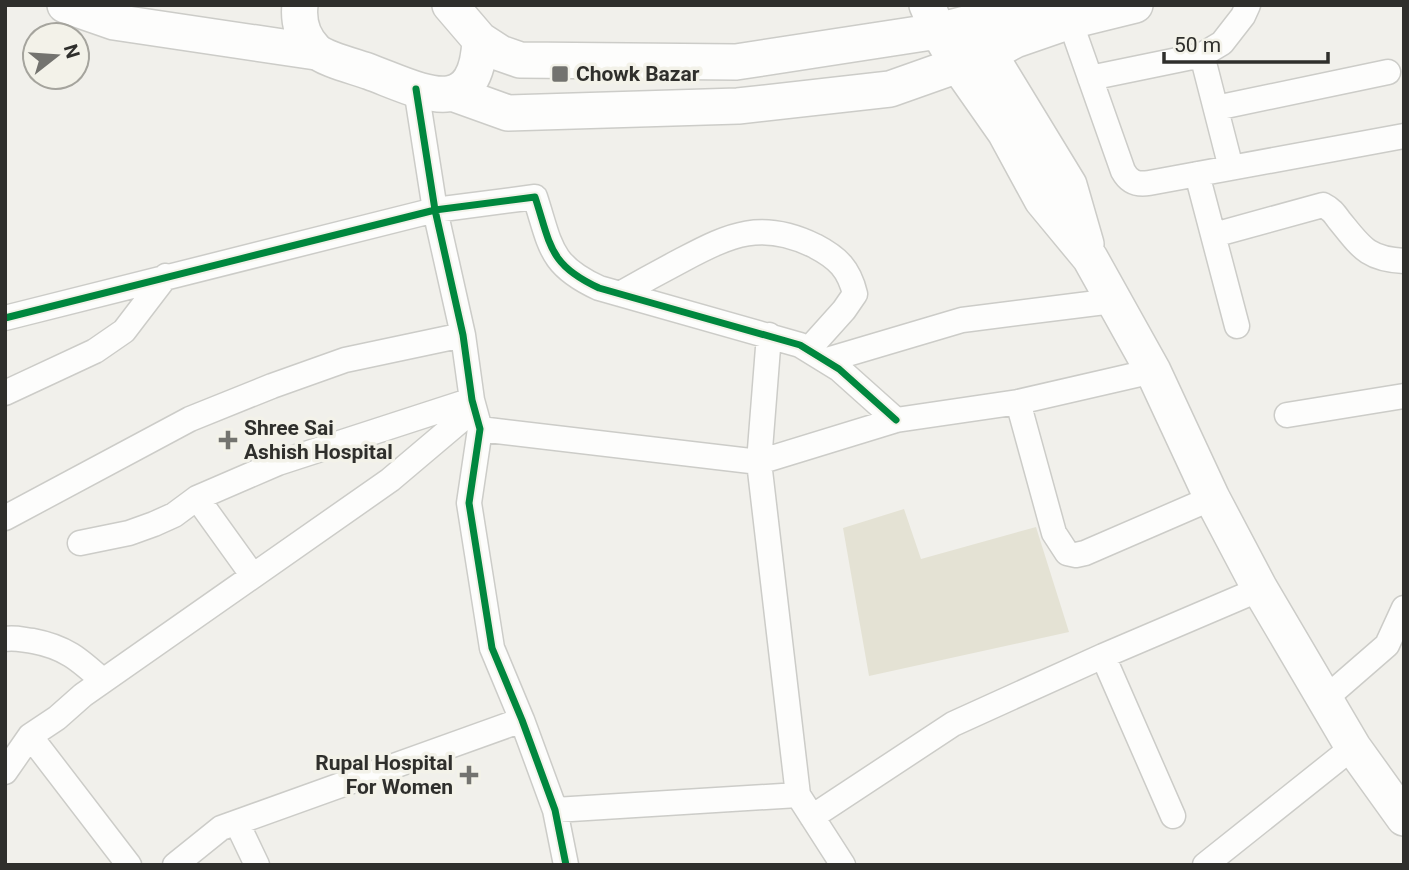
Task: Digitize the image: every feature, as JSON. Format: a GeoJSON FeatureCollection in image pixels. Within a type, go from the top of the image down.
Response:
{"type":"FeatureCollection","features":[{"type":"Feature","properties":{"kind":"main road"},"geometry":{"type":"LineString","coordinates":[[65,5],[114,22],[316,52],[416,89],[438,95],[455,94],[508,113],[738,106],[890,89],[987,53],[1055,13]]}},
{"type":"Feature","properties":{"kind":"main road"},"geometry":{"type":"LineString","coordinates":[[300,5],[299,16],[303,34],[316,52]]}},
{"type":"Feature","properties":{"kind":"main road"},"geometry":{"type":"LineString","coordinates":[[450,5],[480,40],[499,53],[520,60],[736,62],[950,16],[1055,13],[1135,5]]}},
{"type":"Feature","properties":{"kind":"main road"},"geometry":{"type":"LineString","coordinates":[[950,16],[987,53],[1005,132],[1042,200],[1090,258],[1153,371],[1212,498],[1260,589],[1353,747],[1404,818]]}},
{"type":"Feature","properties":{"kind":"main road"},"geometry":{"type":"LineString","coordinates":[[455,94],[474,76],[479,59],[480,40]]}},
{"type":"Feature","properties":{"kind":"street"},"geometry":{"type":"LineString","coordinates":[[1090,78],[1202,55],[1222,43],[1248,5]]}},
{"type":"Feature","properties":{"kind":"street"},"geometry":{"type":"LineString","coordinates":[[1055,13],[1090,78],[1127,178],[1140,185],[1404,136]]}},
{"type":"Feature","properties":{"kind":"street"},"geometry":{"type":"LineString","coordinates":[[1202,55],[1231,168]]}},
{"type":"Feature","properties":{"kind":"street"},"geometry":{"type":"LineString","coordinates":[[1216,108],[1388,72]]}},
{"type":"Feature","properties":{"kind":"street"},"geometry":{"type":"LineString","coordinates":[[416,89],[435,210],[463,335],[475,412],[469,503],[492,648],[555,810],[566,865]]}},
{"type":"Feature","properties":{"kind":"street"},"geometry":{"type":"LineString","coordinates":[[1197,174],[1237,326]]}},
{"type":"Feature","properties":{"kind":"street"},"geometry":{"type":"LineString","coordinates":[[5,318],[435,210],[535,197],[553,251],[563,267],[578,278],[620,294],[769,335],[818,355],[896,420]]}},
{"type":"Feature","properties":{"kind":"street"},"geometry":{"type":"LineString","coordinates":[[1214,235],[1323,205],[1330,208],[1360,247],[1372,256],[1404,261]]}},
{"type":"Feature","properties":{"kind":"street"},"geometry":{"type":"LineString","coordinates":[[620,294],[716,241],[734,234],[780,233],[805,241],[830,255],[845,266],[853,285],[855,294],[818,355]]}},
{"type":"Feature","properties":{"kind":"street"},"geometry":{"type":"LineString","coordinates":[[5,393],[95,351],[124,331],[166,276]]}},
{"type":"Feature","properties":{"kind":"street"},"geometry":{"type":"LineString","coordinates":[[818,355],[962,320],[1113,300]]}},
{"type":"Feature","properties":{"kind":"street"},"geometry":{"type":"LineString","coordinates":[[5,517],[191,419],[260,390],[345,360],[463,335]]}},
{"type":"Feature","properties":{"kind":"street"},"geometry":{"type":"LineString","coordinates":[[769,335],[759,462],[798,795],[843,865]]}},
{"type":"Feature","properties":{"kind":"street"},"geometry":{"type":"LineString","coordinates":[[80,543],[129,533],[154,524],[174,515],[197,498],[278,463],[475,412],[759,462],[896,420],[1018,402],[1153,371]]}},
{"type":"Feature","properties":{"kind":"street"},"geometry":{"type":"LineString","coordinates":[[1287,415],[1404,396]]}},
{"type":"Feature","properties":{"kind":"street"},"geometry":{"type":"LineString","coordinates":[[1018,402],[1054,533],[1067,553],[1085,553],[1212,498]]}},
{"type":"Feature","properties":{"kind":"street"},"geometry":{"type":"LineString","coordinates":[[5,772],[30,736],[103,681],[390,480],[475,412]]}},
{"type":"Feature","properties":{"kind":"street"},"geometry":{"type":"LineString","coordinates":[[197,498],[253,576]]}},
{"type":"Feature","properties":{"kind":"street"},"geometry":{"type":"LineString","coordinates":[[812,817],[953,724],[1260,589]]}},
{"type":"Feature","properties":{"kind":"street"},"geometry":{"type":"LineString","coordinates":[[1326,698],[1387,645],[1404,608]]}},
{"type":"Feature","properties":{"kind":"street"},"geometry":{"type":"LineString","coordinates":[[5,639],[53,645],[74,655],[103,681]]}},
{"type":"Feature","properties":{"kind":"street"},"geometry":{"type":"LineString","coordinates":[[1103,656],[1173,816]]}},
{"type":"Feature","properties":{"kind":"street"},"geometry":{"type":"LineString","coordinates":[[175,865],[221,828],[522,720]]}},
{"type":"Feature","properties":{"kind":"street"},"geometry":{"type":"LineString","coordinates":[[30,736],[129,865]]}},
{"type":"Feature","properties":{"kind":"street"},"geometry":{"type":"LineString","coordinates":[[1206,864],[1353,747]]}},
{"type":"Feature","properties":{"kind":"street"},"geometry":{"type":"LineString","coordinates":[[555,810],[798,795]]}},
{"type":"Feature","properties":{"kind":"street"},"geometry":{"type":"LineString","coordinates":[[237,823],[257,865]]}},
{"type":"Feature","properties":{"kind":"shaded area"},"geometry":{"type":"Polygon","coordinates":[[[904,509],[921,559],[1036,527],[1069,632],[869,676],[843,528],[904,509]]]}},
{"type":"Feature","properties":{"kind":"cycle path"},"geometry":{"type":"LineString","coordinates":[[416,89],[435,210],[463,335],[472,400],[480,429],[469,503],[492,648],[555,810],[566,865]]}},
{"type":"Feature","properties":{"kind":"cycle path"},"geometry":{"type":"LineString","coordinates":[[5,318],[435,210],[535,197],[554,252],[570,271],[599,288],[800,345],[839,369],[896,420]]}},
{"type":"Feature","properties":{"kind":"place","name":"Chowk Bazar"},"geometry":{"type":"Point","coordinates":[560,74]}},
{"type":"Feature","properties":{"kind":"place","name":"Shree Sai Ashish Hospital"},"geometry":{"type":"Point","coordinates":[228,440]}},
{"type":"Feature","properties":{"kind":"place","name":"Rupal Hospital For Women"},"geometry":{"type":"Point","coordinates":[469,775]}}]}
